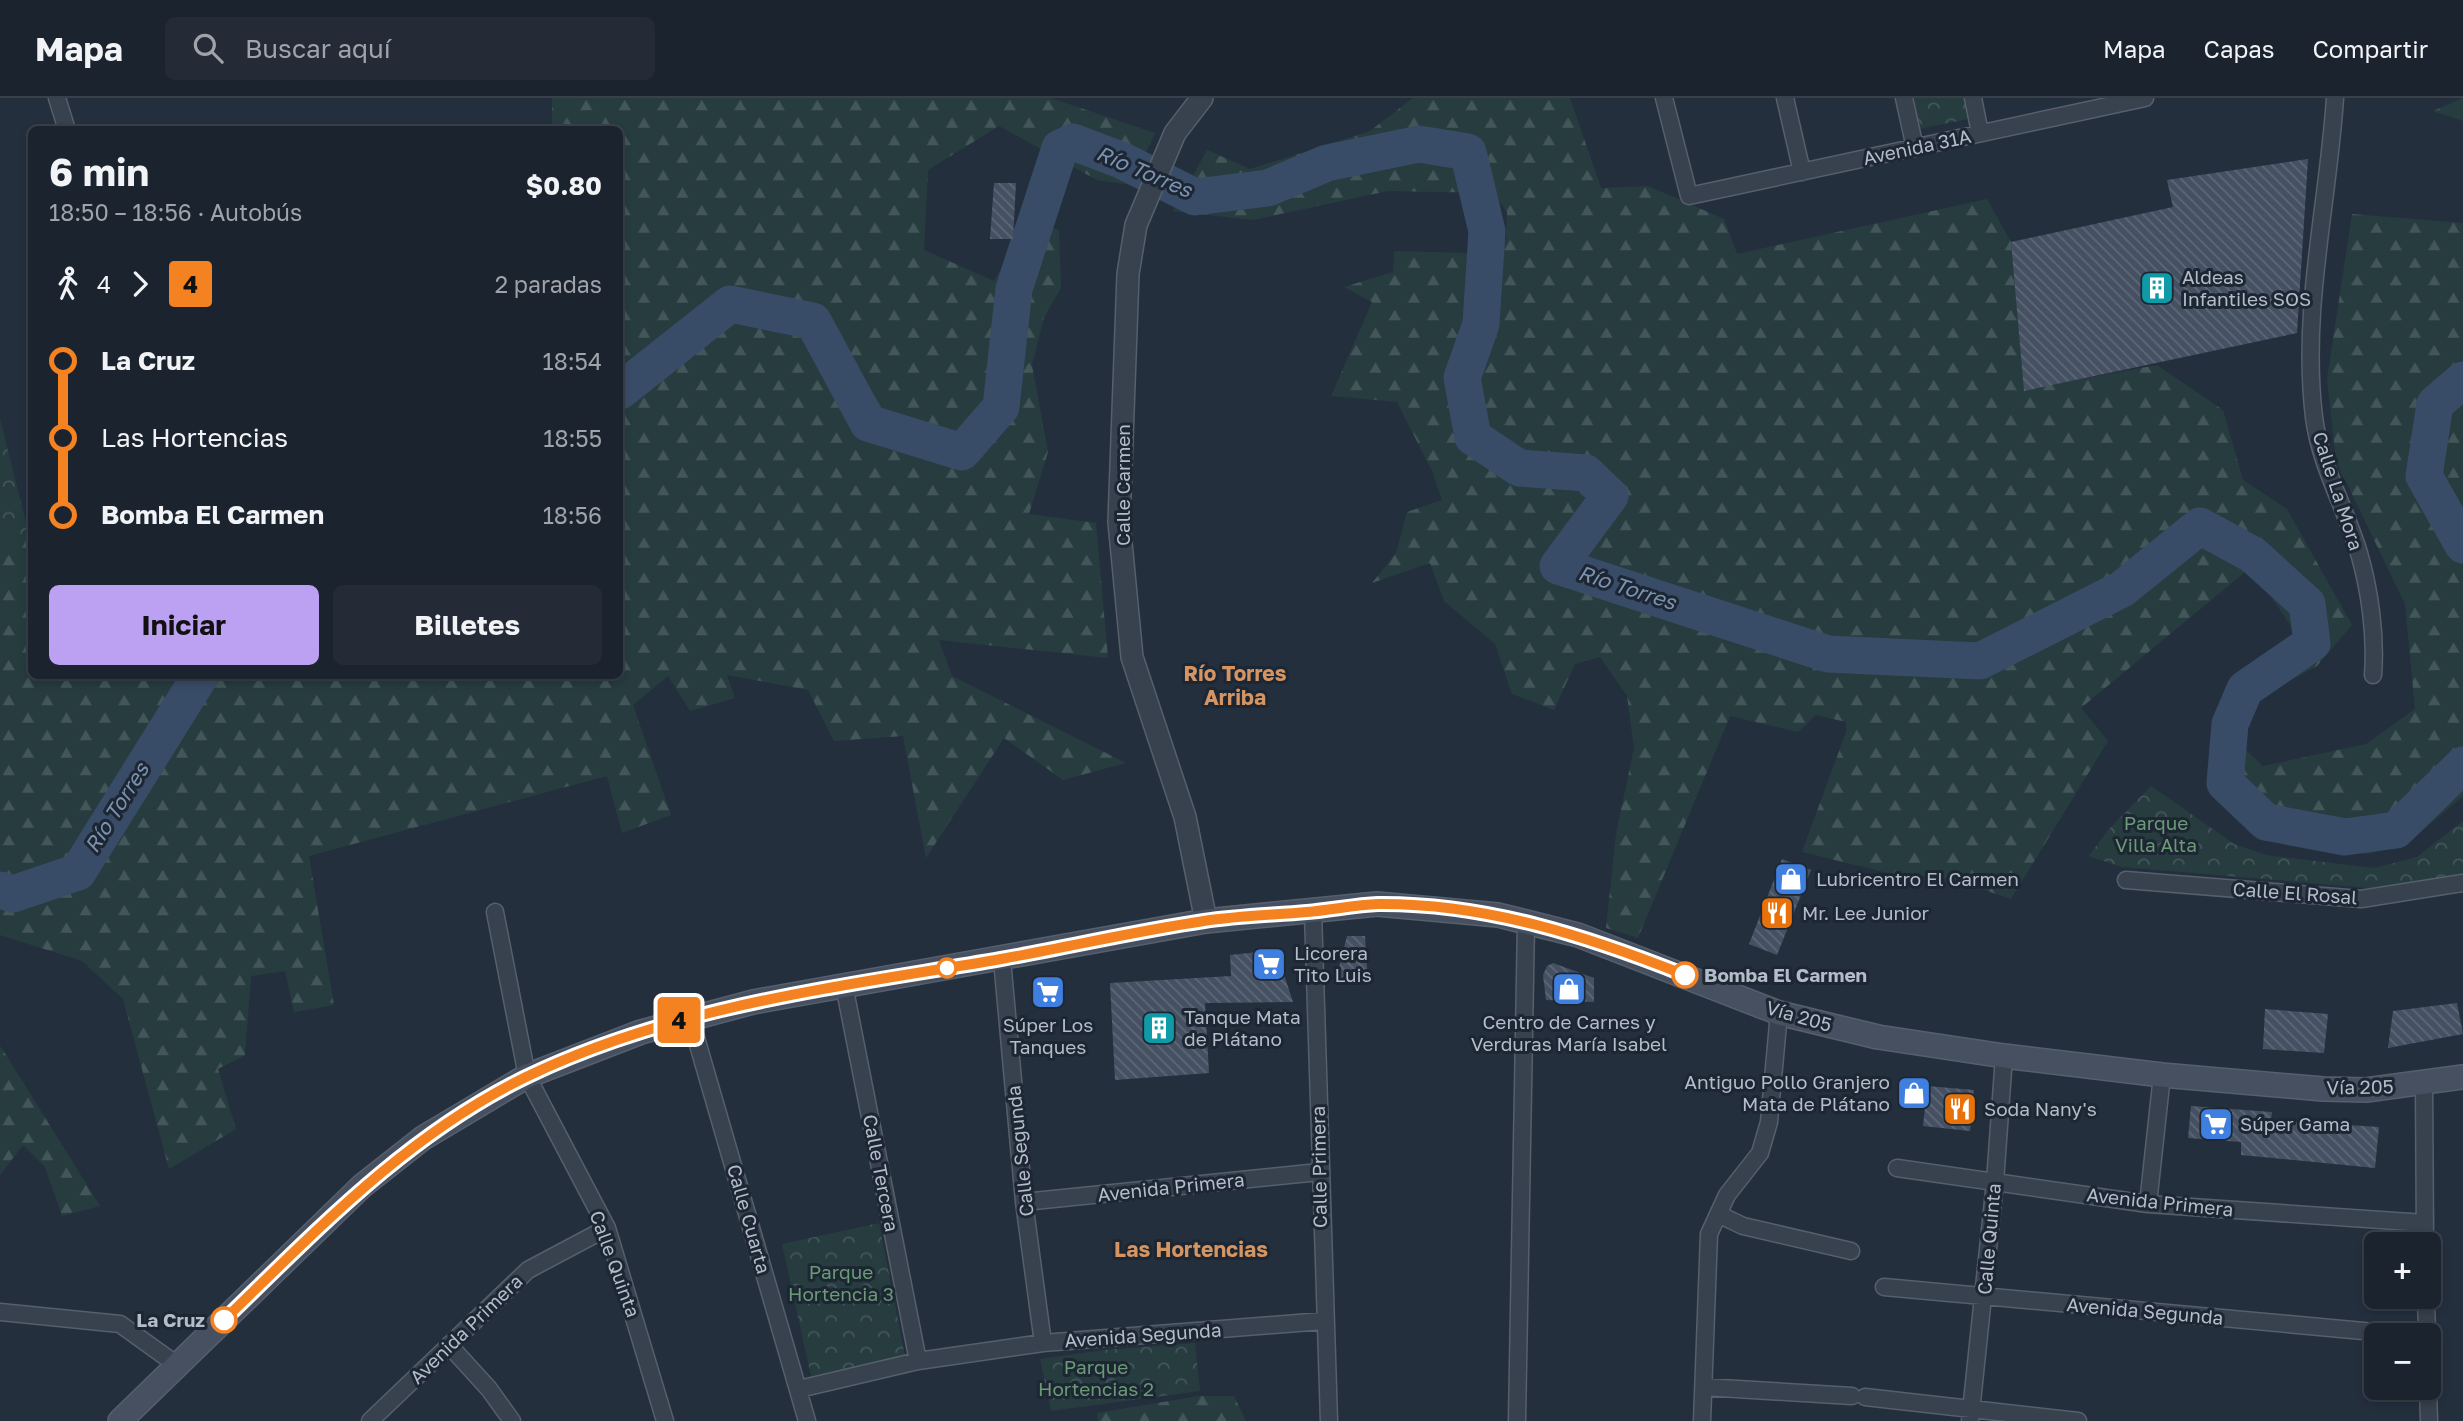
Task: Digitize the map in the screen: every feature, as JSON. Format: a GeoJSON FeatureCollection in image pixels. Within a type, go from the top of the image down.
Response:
{"type":"FeatureCollection","features":[{"type":"Feature","properties":{"kind":"main road","name":"Vía 205"},"geometry":{"type":"LineString","coordinates":[[120,1421],[362,1186],[423,1138],[527,1076],[641,1032],[690,1017],[792,993],[1002,959],[1206,921],[1377,904],[1486,914],[1590,939],[1779,1013],[1878,1037],[2004,1056],[2162,1075],[2333,1089],[2366,1090],[2463,1077]]}},
{"type":"Feature","properties":{"kind":"street"},"geometry":{"type":"LineString","coordinates":[[57,98],[66,126]]}},
{"type":"Feature","properties":{"kind":"street","name":"Calle Carmen"},"geometry":{"type":"LineString","coordinates":[[1202,98],[1168,146],[1136,226],[1128,274],[1119,522],[1132,657],[1185,817],[1206,921]]}},
{"type":"Feature","properties":{"kind":"street","name":"Avenida 31A"},"geometry":{"type":"LineString","coordinates":[[1664,98],[1689,196],[1915,148],[2090,104],[2145,98]]}},
{"type":"Feature","properties":{"kind":"street"},"geometry":{"type":"LineString","coordinates":[[1785,98],[1802,172]]}},
{"type":"Feature","properties":{"kind":"street"},"geometry":{"type":"LineString","coordinates":[[1904,98],[1915,148]]}},
{"type":"Feature","properties":{"kind":"street"},"geometry":{"type":"LineString","coordinates":[[1973,98],[1980,133]]}},
{"type":"Feature","properties":{"kind":"street","name":"Calle La Mora"},"geometry":{"type":"LineString","coordinates":[[2335,98],[2309,352],[2317,432],[2333,488],[2360,555],[2375,644],[2373,675]]}},
{"type":"Feature","properties":{"kind":"street","name":"Calle El Rosal"},"geometry":{"type":"LineString","coordinates":[[2126,880],[2361,899],[2463,883]]}},
{"type":"Feature","properties":{"kind":"street","name":"Calle Quinta"},"geometry":{"type":"LineString","coordinates":[[495,912],[527,1076],[607,1228],[664,1421]]}},
{"type":"Feature","properties":{"kind":"street","name":"Calle Primera"},"geometry":{"type":"LineString","coordinates":[[1314,912],[1323,1321],[1329,1421]]}},
{"type":"Feature","properties":{"kind":"street"},"geometry":{"type":"LineString","coordinates":[[1517,1421],[1526,922]]}},
{"type":"Feature","properties":{"kind":"street","name":"Calle Segunda"},"geometry":{"type":"LineString","coordinates":[[1002,959],[1024,1202],[1043,1343]]}},
{"type":"Feature","properties":{"kind":"street","name":"Calle Tercera"},"geometry":{"type":"LineString","coordinates":[[844,985],[918,1361]]}},
{"type":"Feature","properties":{"kind":"street"},"geometry":{"type":"LineString","coordinates":[[1702,1421],[1709,1234],[1727,1195],[1760,1153],[1769,1122],[1779,1013]]}},
{"type":"Feature","properties":{"kind":"street","name":"Calle Cuarta"},"geometry":{"type":"LineString","coordinates":[[690,1017],[807,1421]]}},
{"type":"Feature","properties":{"kind":"street","name":"Calle Quinta"},"geometry":{"type":"LineString","coordinates":[[1970,1415],[1995,1182],[2004,1056]]}},
{"type":"Feature","properties":{"kind":"street"},"geometry":{"type":"LineString","coordinates":[[2148,1204],[2162,1075]]}},
{"type":"Feature","properties":{"kind":"street"},"geometry":{"type":"LineString","coordinates":[[2424,1084],[2425,1232]]}},
{"type":"Feature","properties":{"kind":"street","name":"Avenida Primera"},"geometry":{"type":"LineString","coordinates":[[1898,1168],[2148,1204],[2425,1223]]}},
{"type":"Feature","properties":{"kind":"street","name":"Avenida Primera"},"geometry":{"type":"LineString","coordinates":[[1024,1202],[1319,1172]]}},
{"type":"Feature","properties":{"kind":"street"},"geometry":{"type":"LineString","coordinates":[[1718,1214],[1743,1226],[1851,1251]]}},
{"type":"Feature","properties":{"kind":"street","name":"Avenida Primera"},"geometry":{"type":"LineString","coordinates":[[370,1421],[528,1270],[607,1228]]}},
{"type":"Feature","properties":{"kind":"street","name":"Avenida Segunda"},"geometry":{"type":"LineString","coordinates":[[1884,1287],[2364,1331]]}},
{"type":"Feature","properties":{"kind":"street"},"geometry":{"type":"LineString","coordinates":[[0,1312],[120,1324],[177,1365]]}},
{"type":"Feature","properties":{"kind":"street","name":"Avenida Segunda"},"geometry":{"type":"LineString","coordinates":[[799,1390],[918,1361],[1043,1343],[1323,1321]]}},
{"type":"Feature","properties":{"kind":"street"},"geometry":{"type":"LineString","coordinates":[[449,1345],[496,1396],[512,1421]]}},
{"type":"Feature","properties":{"kind":"street"},"geometry":{"type":"LineString","coordinates":[[1704,1387],[1858,1397],[1970,1415],[2078,1421]]}},
{"type":"Feature","properties":{"kind":"street"},"geometry":{"type":"LineString","coordinates":[[2428,1400],[2429,1421]]}},
{"type":"Feature","properties":{"kind":"green space"},"geometry":{"type":"Polygon","coordinates":[[[552,98],[1051,98],[1155,133],[1131,185],[1097,180],[999,126],[928,170],[924,250],[994,281],[1029,219],[1059,230],[1061,288],[1044,317],[1032,365],[1048,452],[1029,514],[1096,523],[1108,658],[939,640],[952,676],[1126,763],[1063,780],[1004,738],[926,858],[903,736],[834,741],[808,690],[727,675],[735,698],[690,711],[668,676],[633,705],[671,815],[622,833],[607,776],[309,856],[334,1005],[294,1012],[285,971],[251,976],[245,1055],[218,1069],[236,1129],[169,1169],[123,999],[82,961],[0,935],[0,542],[28,534],[28,679],[623,679],[623,126],[552,126],[552,98]]]}},
{"type":"Feature","properties":{"kind":"green space"},"geometry":{"type":"Polygon","coordinates":[[[1413,98],[1570,98],[1601,188],[1648,186],[1724,219],[1737,254],[1987,199],[2011,242],[2024,390],[2157,365],[2223,410],[2243,480],[2287,509],[2352,625],[2317,666],[2251,702],[2246,750],[2263,766],[2366,744],[2415,709],[2405,604],[2336,461],[2327,379],[2352,214],[2463,223],[2463,796],[2408,843],[2368,854],[2266,840],[2221,790],[2219,722],[2240,680],[2293,647],[2295,632],[2251,567],[2081,708],[2108,741],[2011,899],[1952,879],[1888,873],[1802,852],[1846,732],[1846,722],[1816,715],[1798,732],[1730,716],[1638,938],[1606,928],[1616,834],[1634,748],[1627,696],[1600,657],[1575,664],[1554,710],[1512,694],[1495,644],[1444,601],[1430,563],[1372,583],[1396,553],[1407,512],[1442,500],[1432,471],[1397,402],[1331,396],[1372,302],[1344,287],[1393,272],[1394,251],[1468,253],[1506,240],[1507,212],[1493,193],[1388,191],[1253,220],[1173,211],[1207,150],[1250,169],[1370,131],[1413,98]]]}},
{"type":"Feature","properties":{"kind":"green space"},"geometry":{"type":"Polygon","coordinates":[[[1913,98],[1964,98],[1968,119],[1919,129],[1913,98]]]}},
{"type":"Feature","properties":{"kind":"green space"},"geometry":{"type":"Polygon","coordinates":[[[2463,98],[2463,121],[2433,111],[2463,98]]]}},
{"type":"Feature","properties":{"kind":"green space"},"geometry":{"type":"Polygon","coordinates":[[[0,419],[28,534],[0,542],[0,419]]]}},
{"type":"Feature","properties":{"kind":"green space","name":"Parque Villa Alta"},"geometry":{"type":"Polygon","coordinates":[[[2151,786],[2234,844],[2266,855],[2374,868],[2417,857],[2463,821],[2463,875],[2370,888],[2122,867],[2089,856],[2108,830],[2151,786]]]}},
{"type":"Feature","properties":{"kind":"green space"},"geometry":{"type":"Polygon","coordinates":[[[0,1046],[100,1206],[62,1216],[45,1167],[23,1145],[0,1175],[0,1046]]]}},
{"type":"Feature","properties":{"kind":"green space","name":"Parque Hortencia 3"},"geometry":{"type":"Polygon","coordinates":[[[879,1223],[905,1356],[811,1376],[782,1244],[879,1223]]]}},
{"type":"Feature","properties":{"kind":"green space","name":"Parque Hortencias 2"},"geometry":{"type":"Polygon","coordinates":[[[1195,1343],[1200,1391],[1051,1411],[1040,1359],[1104,1350],[1195,1343]]]}},
{"type":"Feature","properties":{"kind":"green space"},"geometry":{"type":"Polygon","coordinates":[[[1199,1396],[1234,1396],[1246,1421],[1098,1421],[1097,1413],[1199,1396]]]}},
{"type":"Feature","properties":{"kind":"building","name":"Aldeas Infantiles SOS"},"geometry":{"type":"Polygon","coordinates":[[[2308,159],[2297,333],[2024,391],[2011,242],[2173,207],[2167,180],[2308,159]]]}},
{"type":"Feature","properties":{"kind":"building"},"geometry":{"type":"Polygon","coordinates":[[[994,183],[1016,183],[1013,239],[990,239],[994,183]]]}},
{"type":"Feature","properties":{"kind":"building"},"geometry":{"type":"Polygon","coordinates":[[[1782,859],[1811,870],[1777,955],[1749,944],[1782,859]]]}},
{"type":"Feature","properties":{"kind":"building"},"geometry":{"type":"Polygon","coordinates":[[[1347,936],[1365,936],[1368,981],[1335,983],[1347,936]]]}},
{"type":"Feature","properties":{"kind":"building","name":"Tanque Mata de Plátano"},"geometry":{"type":"Polygon","coordinates":[[[1276,950],[1293,1002],[1205,1003],[1209,1073],[1115,1080],[1110,983],[1231,976],[1230,955],[1276,950]]]}},
{"type":"Feature","properties":{"kind":"building","name":"Centro de Carnes y Verduras María Isabel"},"geometry":{"type":"Polygon","coordinates":[[[1553,963],[1594,978],[1594,1002],[1546,1000],[1543,975],[1547,966],[1553,963]]]}},
{"type":"Feature","properties":{"kind":"building","name":"Súper Los Tanques"},"geometry":{"type":"Polygon","coordinates":[[[1059,976],[1060,1002],[1036,1004],[1035,982],[1044,977],[1059,976]]]}},
{"type":"Feature","properties":{"kind":"building"},"geometry":{"type":"Polygon","coordinates":[[[2457,1003],[2463,1034],[2388,1048],[2393,1011],[2457,1003]]]}},
{"type":"Feature","properties":{"kind":"building"},"geometry":{"type":"Polygon","coordinates":[[[2265,1009],[2328,1014],[2324,1053],[2263,1049],[2265,1009]]]}},
{"type":"Feature","properties":{"kind":"building"},"geometry":{"type":"Polygon","coordinates":[[[1903,1084],[1974,1090],[1970,1131],[1923,1126],[1925,1107],[1900,1103],[1903,1084]]]}},
{"type":"Feature","properties":{"kind":"building"},"geometry":{"type":"Polygon","coordinates":[[[2191,1106],[2272,1112],[2271,1120],[2379,1127],[2375,1168],[2241,1155],[2241,1142],[2188,1138],[2191,1106]]]}},
{"type":"Feature","properties":{"kind":"waterway","name":"Río Torres"},"geometry":{"type":"LineString","coordinates":[[623,389],[730,304],[813,321],[868,423],[962,452],[1001,407],[1014,289],[1060,148],[1073,142],[1121,160],[1195,197],[1268,188],[1327,163],[1419,144],[1468,152],[1487,231],[1481,324],[1462,378],[1473,437],[1519,468],[1586,473],[1610,496],[1558,566],[1828,654],[1980,661],[2122,589],[2200,526],[2253,555],[2307,604],[2312,643],[2245,689],[2230,724],[2225,783],[2266,822],[2345,837],[2396,830],[2463,765]]}},
{"type":"Feature","properties":{"kind":"waterway","name":"Río Torres"},"geometry":{"type":"LineString","coordinates":[[2463,380],[2435,404],[2424,476],[2463,545]]}},
{"type":"Feature","properties":{"kind":"waterway","name":"Río Torres"},"geometry":{"type":"LineString","coordinates":[[0,890],[13,894],[78,872],[198,679]]}},
{"type":"Feature","properties":{"kind":"bus line","name":"4"},"geometry":{"type":"LineString","coordinates":[[224,1320],[362,1186],[423,1138],[480,1102],[527,1076],[641,1032],[753,1002],[1206,921],[1377,904],[1498,915],[1578,935],[1685,975]]}},
{"type":"Feature","properties":{"kind":"place","name":"Aldeas Infantiles SOS"},"geometry":{"type":"Point","coordinates":[2157,288]}},
{"type":"Feature","properties":{"kind":"place","name":"Lubricentro El Carmen"},"geometry":{"type":"Point","coordinates":[1791,879]}},
{"type":"Feature","properties":{"kind":"place","name":"Mr. Lee Junior"},"geometry":{"type":"Point","coordinates":[1777,913]}},
{"type":"Feature","properties":{"kind":"place","name":"Licorera Tito Luis"},"geometry":{"type":"Point","coordinates":[1269,964]}},
{"type":"Feature","properties":{"kind":"place","name":"Bomba El Carmen"},"geometry":{"type":"Point","coordinates":[1685,975]}},
{"type":"Feature","properties":{"kind":"place","name":"Centro de Carnes y Verduras María Isabel"},"geometry":{"type":"Point","coordinates":[1569,989]}},
{"type":"Feature","properties":{"kind":"place","name":"Súper Los Tanques"},"geometry":{"type":"Point","coordinates":[1048,992]}},
{"type":"Feature","properties":{"kind":"place","name":"Tanque Mata de Plátano"},"geometry":{"type":"Point","coordinates":[1159,1028]}},
{"type":"Feature","properties":{"kind":"place","name":"Antiguo Pollo Granjero Mata de Plátano"},"geometry":{"type":"Point","coordinates":[1914,1093]}},
{"type":"Feature","properties":{"kind":"place","name":"Soda Nany's"},"geometry":{"type":"Point","coordinates":[1960,1109]}},
{"type":"Feature","properties":{"kind":"place","name":"Súper Gama"},"geometry":{"type":"Point","coordinates":[2216,1124]}},
{"type":"Feature","properties":{"kind":"place","name":"La Cruz"},"geometry":{"type":"Point","coordinates":[224,1320]}},
{"type":"Feature","properties":{"kind":"district","name":"Río Torres Arriba"},"geometry":{"type":"Point","coordinates":[1235,686]}},
{"type":"Feature","properties":{"kind":"district","name":"Las Hortencias"},"geometry":{"type":"Point","coordinates":[1191,1250]}}]}
